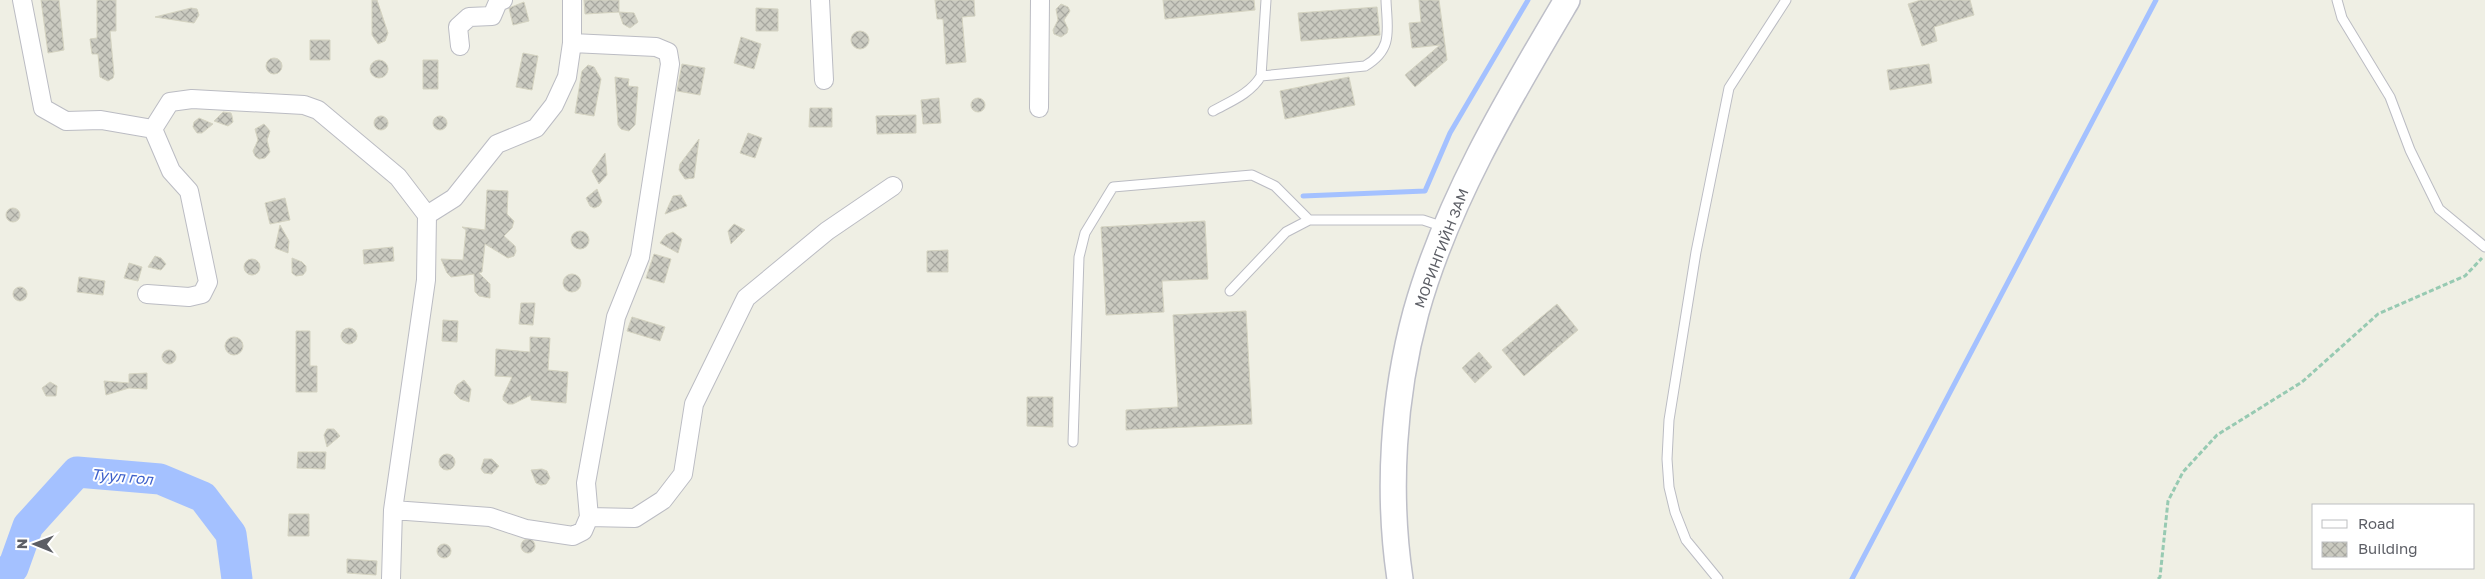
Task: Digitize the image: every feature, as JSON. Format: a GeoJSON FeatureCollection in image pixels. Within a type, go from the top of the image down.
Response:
{"type":"FeatureCollection","features":[{"type":"Feature","properties":{"kind":"main road","name":"МОРИНГИЙН ЗАМ"},"geometry":{"type":"LineString","coordinates":[[1400,579],[1394,496],[1396,440],[1402,379],[1416,313],[1447,228],[1472,170],[1528,66],[1567,0]]}},
{"type":"Feature","properties":{"kind":"street"},"geometry":{"type":"LineString","coordinates":[[22,0],[43,108],[66,121],[101,120],[152,129]]}},
{"type":"Feature","properties":{"kind":"street"},"geometry":{"type":"LineString","coordinates":[[460,46],[458,27],[469,17],[492,16],[498,2],[503,0]]}},
{"type":"Feature","properties":{"kind":"street"},"geometry":{"type":"LineString","coordinates":[[427,215],[454,198],[496,144],[536,128],[554,105],[567,77],[572,43],[572,0]]}},
{"type":"Feature","properties":{"kind":"street"},"geometry":{"type":"LineString","coordinates":[[820,0],[824,80]]}},
{"type":"Feature","properties":{"kind":"street"},"geometry":{"type":"LineString","coordinates":[[1039,108],[1040,0]]}},
{"type":"Feature","properties":{"kind":"street"},"geometry":{"type":"LineString","coordinates":[[393,510],[490,517],[526,529],[572,536],[583,531],[589,517],[586,483],[616,317],[640,257],[670,64],[668,52],[656,47],[572,43]]}},
{"type":"Feature","properties":{"kind":"street"},"geometry":{"type":"LineString","coordinates":[[152,129],[170,102],[192,99],[304,105],[318,110],[398,177],[427,215],[426,280],[393,510],[392,579]]}},
{"type":"Feature","properties":{"kind":"street"},"geometry":{"type":"LineString","coordinates":[[147,294],[189,297],[202,294],[208,282],[189,191],[171,171],[152,129]]}},
{"type":"Feature","properties":{"kind":"street"},"geometry":{"type":"LineString","coordinates":[[589,517],[635,518],[663,500],[683,474],[694,404],[746,298],[827,231],[893,186]]}},
{"type":"Feature","properties":{"kind":"lane"},"geometry":{"type":"LineString","coordinates":[[1213,111],[1244,95],[1254,87],[1261,76],[1266,0]]}},
{"type":"Feature","properties":{"kind":"lane"},"geometry":{"type":"LineString","coordinates":[[1261,76],[1365,66],[1375,61],[1383,54],[1388,36],[1386,0]]}},
{"type":"Feature","properties":{"kind":"lane"},"geometry":{"type":"LineString","coordinates":[[1718,579],[1686,540],[1675,512],[1669,487],[1667,459],[1669,420],[1696,252],[1730,88],[1786,0]]}},
{"type":"Feature","properties":{"kind":"lane"},"geometry":{"type":"LineString","coordinates":[[2336,0],[2342,18],[2390,97],[2410,150],[2439,209],[2485,247]]}},
{"type":"Feature","properties":{"kind":"lane"},"geometry":{"type":"LineString","coordinates":[[1073,442],[1080,256],[1085,233],[1112,187],[1252,175],[1275,186],[1309,220]]}},
{"type":"Feature","properties":{"kind":"lane"},"geometry":{"type":"LineString","coordinates":[[1230,291],[1286,232],[1309,220],[1424,220],[1447,228]]}},
{"type":"Feature","properties":{"kind":"path"},"geometry":{"type":"LineString","coordinates":[[2158,579],[2160,577],[2168,501],[2183,472],[2217,435],[2302,382],[2378,314],[2464,276],[2485,255]]}},
{"type":"Feature","properties":{"kind":"building"},"geometry":{"type":"Polygon","coordinates":[[[41,0],[59,0],[64,50],[48,53],[41,0]]]}},
{"type":"Feature","properties":{"kind":"building"},"geometry":{"type":"Polygon","coordinates":[[[97,0],[116,0],[116,31],[110,31],[114,74],[113,78],[108,81],[100,77],[98,54],[92,54],[90,39],[97,38],[97,0]]]}},
{"type":"Feature","properties":{"kind":"building"},"geometry":{"type":"Polygon","coordinates":[[[372,0],[377,0],[388,33],[385,41],[378,44],[372,35],[372,0]]]}},
{"type":"Feature","properties":{"kind":"building"},"geometry":{"type":"Polygon","coordinates":[[[584,0],[619,0],[619,12],[585,14],[584,0]]]}},
{"type":"Feature","properties":{"kind":"building"},"geometry":{"type":"Polygon","coordinates":[[[935,0],[974,0],[975,16],[962,17],[966,62],[946,64],[943,19],[937,19],[935,0]]]}},
{"type":"Feature","properties":{"kind":"building"},"geometry":{"type":"Polygon","coordinates":[[[1163,0],[1254,0],[1255,10],[1165,19],[1163,0]]]}},
{"type":"Feature","properties":{"kind":"building"},"geometry":{"type":"Polygon","coordinates":[[[1419,0],[1439,0],[1447,60],[1415,87],[1405,75],[1440,45],[1412,48],[1409,23],[1421,22],[1419,0]]]}},
{"type":"Feature","properties":{"kind":"building"},"geometry":{"type":"Polygon","coordinates":[[[1921,0],[1970,0],[1974,15],[1934,27],[1937,41],[1922,46],[1908,4],[1921,0]]]}},
{"type":"Feature","properties":{"kind":"building"},"geometry":{"type":"Polygon","coordinates":[[[524,2],[529,21],[513,25],[509,8],[524,2]]]}},
{"type":"Feature","properties":{"kind":"building"},"geometry":{"type":"Polygon","coordinates":[[[1061,4],[1068,7],[1070,11],[1064,20],[1068,29],[1067,33],[1061,37],[1054,34],[1053,30],[1058,20],[1056,9],[1061,4]]]}},
{"type":"Feature","properties":{"kind":"building"},"geometry":{"type":"Polygon","coordinates":[[[1377,7],[1380,35],[1301,41],[1298,13],[1377,7]]]}},
{"type":"Feature","properties":{"kind":"building"},"geometry":{"type":"Polygon","coordinates":[[[191,8],[197,9],[199,15],[194,23],[155,17],[191,8]]]}},
{"type":"Feature","properties":{"kind":"building"},"geometry":{"type":"Polygon","coordinates":[[[756,8],[778,9],[778,31],[756,31],[756,8]]]}},
{"type":"Feature","properties":{"kind":"building"},"geometry":{"type":"Polygon","coordinates":[[[619,12],[634,13],[638,22],[630,28],[623,24],[619,12]]]}},
{"type":"Feature","properties":{"kind":"building"},"geometry":{"type":"Polygon","coordinates":[[[856,31],[864,31],[869,36],[867,47],[856,49],[851,44],[851,36],[856,31]]]}},
{"type":"Feature","properties":{"kind":"building"},"geometry":{"type":"Polygon","coordinates":[[[741,37],[761,44],[754,69],[734,63],[741,37]]]}},
{"type":"Feature","properties":{"kind":"building"},"geometry":{"type":"Polygon","coordinates":[[[310,40],[330,40],[330,60],[310,60],[310,40]]]}},
{"type":"Feature","properties":{"kind":"building"},"geometry":{"type":"Polygon","coordinates":[[[523,53],[538,56],[532,90],[516,87],[523,53]]]}},
{"type":"Feature","properties":{"kind":"building"},"geometry":{"type":"Polygon","coordinates":[[[274,58],[280,60],[282,66],[280,72],[274,74],[268,72],[266,66],[268,60],[274,58]]]}},
{"type":"Feature","properties":{"kind":"building"},"geometry":{"type":"Polygon","coordinates":[[[379,60],[385,63],[388,69],[385,75],[379,78],[373,75],[370,69],[373,63],[379,60]]]}},
{"type":"Feature","properties":{"kind":"building"},"geometry":{"type":"Polygon","coordinates":[[[423,60],[438,60],[438,89],[423,89],[423,60]]]}},
{"type":"Feature","properties":{"kind":"building"},"geometry":{"type":"Polygon","coordinates":[[[682,64],[705,68],[700,95],[677,91],[682,64]]]}},
{"type":"Feature","properties":{"kind":"building"},"geometry":{"type":"Polygon","coordinates":[[[1929,64],[1932,83],[1890,90],[1887,70],[1929,64]]]}},
{"type":"Feature","properties":{"kind":"building"},"geometry":{"type":"Polygon","coordinates":[[[588,65],[594,67],[601,79],[594,116],[575,113],[582,71],[588,65]]]}},
{"type":"Feature","properties":{"kind":"building"},"geometry":{"type":"Polygon","coordinates":[[[615,77],[629,79],[628,86],[638,87],[635,125],[629,131],[621,129],[618,125],[615,77]]]}},
{"type":"Feature","properties":{"kind":"building"},"geometry":{"type":"Polygon","coordinates":[[[1349,77],[1355,105],[1285,119],[1280,91],[1349,77]]]}},
{"type":"Feature","properties":{"kind":"building"},"geometry":{"type":"Polygon","coordinates":[[[939,98],[941,123],[923,124],[921,100],[939,98]]]}},
{"type":"Feature","properties":{"kind":"building"},"geometry":{"type":"Polygon","coordinates":[[[975,98],[981,98],[985,105],[981,112],[975,112],[971,108],[971,102],[975,98]]]}},
{"type":"Feature","properties":{"kind":"building"},"geometry":{"type":"Polygon","coordinates":[[[810,108],[832,108],[832,127],[809,127],[810,108]]]}},
{"type":"Feature","properties":{"kind":"building"},"geometry":{"type":"Polygon","coordinates":[[[223,112],[231,113],[233,122],[228,126],[214,121],[223,112]]]}},
{"type":"Feature","properties":{"kind":"building"},"geometry":{"type":"Polygon","coordinates":[[[916,115],[916,133],[877,134],[876,116],[916,115]]]}},
{"type":"Feature","properties":{"kind":"building"},"geometry":{"type":"Polygon","coordinates":[[[378,116],[384,116],[388,123],[384,130],[378,130],[374,126],[374,120],[378,116]]]}},
{"type":"Feature","properties":{"kind":"building"},"geometry":{"type":"Polygon","coordinates":[[[437,116],[443,116],[447,123],[443,130],[437,130],[433,126],[433,120],[437,116]]]}},
{"type":"Feature","properties":{"kind":"building"},"geometry":{"type":"Polygon","coordinates":[[[199,118],[213,124],[202,133],[197,133],[193,127],[194,122],[199,118]]]}},
{"type":"Feature","properties":{"kind":"building"},"geometry":{"type":"Polygon","coordinates":[[[264,124],[270,131],[267,140],[270,152],[265,158],[259,159],[253,151],[258,140],[255,129],[264,124]]]}},
{"type":"Feature","properties":{"kind":"building"},"geometry":{"type":"Polygon","coordinates":[[[748,133],[762,138],[755,158],[740,153],[748,133]]]}},
{"type":"Feature","properties":{"kind":"building"},"geometry":{"type":"Polygon","coordinates":[[[699,139],[694,178],[685,179],[679,170],[680,164],[699,139]]]}},
{"type":"Feature","properties":{"kind":"building"},"geometry":{"type":"Polygon","coordinates":[[[605,153],[607,175],[599,184],[592,171],[605,153]]]}},
{"type":"Feature","properties":{"kind":"building"},"geometry":{"type":"Polygon","coordinates":[[[597,189],[602,202],[594,208],[590,206],[586,198],[597,189]]]}},
{"type":"Feature","properties":{"kind":"building"},"geometry":{"type":"Polygon","coordinates":[[[487,190],[508,191],[507,214],[514,221],[512,228],[504,236],[515,246],[516,251],[514,256],[508,258],[485,244],[482,272],[479,273],[490,284],[490,298],[479,296],[475,292],[474,274],[451,277],[447,273],[441,259],[463,260],[466,230],[462,227],[485,230],[487,190]]]}},
{"type":"Feature","properties":{"kind":"building"},"geometry":{"type":"Polygon","coordinates":[[[681,195],[687,206],[665,214],[673,196],[681,195]]]}},
{"type":"Feature","properties":{"kind":"building"},"geometry":{"type":"Polygon","coordinates":[[[285,198],[290,220],[270,224],[265,203],[285,198]]]}},
{"type":"Feature","properties":{"kind":"building"},"geometry":{"type":"Polygon","coordinates":[[[13,208],[18,210],[20,215],[18,220],[13,222],[8,220],[6,215],[8,210],[13,208]]]}},
{"type":"Feature","properties":{"kind":"building"},"geometry":{"type":"Polygon","coordinates":[[[1205,221],[1208,279],[1162,281],[1164,312],[1106,315],[1101,227],[1205,221]]]}},
{"type":"Feature","properties":{"kind":"building"},"geometry":{"type":"Polygon","coordinates":[[[734,224],[745,230],[731,244],[728,231],[734,224]]]}},
{"type":"Feature","properties":{"kind":"building"},"geometry":{"type":"Polygon","coordinates":[[[280,225],[289,241],[288,253],[275,248],[280,225]]]}},
{"type":"Feature","properties":{"kind":"building"},"geometry":{"type":"Polygon","coordinates":[[[580,231],[586,234],[589,240],[586,246],[580,249],[574,246],[571,240],[574,234],[580,231]]]}},
{"type":"Feature","properties":{"kind":"building"},"geometry":{"type":"Polygon","coordinates":[[[673,232],[682,239],[678,253],[660,243],[666,235],[673,232]]]}},
{"type":"Feature","properties":{"kind":"building"},"geometry":{"type":"Polygon","coordinates":[[[393,247],[394,261],[364,264],[363,250],[393,247]]]}},
{"type":"Feature","properties":{"kind":"building"},"geometry":{"type":"Polygon","coordinates":[[[948,250],[948,272],[927,272],[927,251],[948,250]]]}},
{"type":"Feature","properties":{"kind":"building"},"geometry":{"type":"Polygon","coordinates":[[[654,254],[671,259],[664,283],[646,278],[654,254]]]}},
{"type":"Feature","properties":{"kind":"building"},"geometry":{"type":"Polygon","coordinates":[[[155,256],[161,258],[166,264],[161,270],[148,267],[155,256]]]}},
{"type":"Feature","properties":{"kind":"building"},"geometry":{"type":"Polygon","coordinates":[[[292,258],[306,266],[306,271],[303,275],[296,276],[292,273],[292,258]]]}},
{"type":"Feature","properties":{"kind":"building"},"geometry":{"type":"Polygon","coordinates":[[[252,259],[258,261],[260,267],[258,273],[252,275],[246,273],[244,267],[246,261],[252,259]]]}},
{"type":"Feature","properties":{"kind":"building"},"geometry":{"type":"Polygon","coordinates":[[[129,263],[142,267],[138,281],[124,278],[129,263]]]}},
{"type":"Feature","properties":{"kind":"building"},"geometry":{"type":"Polygon","coordinates":[[[572,274],[578,277],[581,283],[578,289],[572,292],[566,289],[563,283],[566,277],[572,274]]]}},
{"type":"Feature","properties":{"kind":"building"},"geometry":{"type":"Polygon","coordinates":[[[79,277],[105,281],[103,295],[77,292],[79,277]]]}},
{"type":"Feature","properties":{"kind":"building"},"geometry":{"type":"Polygon","coordinates":[[[20,287],[25,289],[27,294],[25,299],[20,301],[15,299],[13,294],[15,289],[20,287]]]}},
{"type":"Feature","properties":{"kind":"building"},"geometry":{"type":"Polygon","coordinates":[[[521,303],[535,303],[533,325],[519,324],[521,303]]]}},
{"type":"Feature","properties":{"kind":"building"},"geometry":{"type":"Polygon","coordinates":[[[1557,304],[1578,330],[1524,376],[1502,350],[1557,304]]]}},
{"type":"Feature","properties":{"kind":"building"},"geometry":{"type":"Polygon","coordinates":[[[1246,311],[1252,424],[1126,430],[1126,410],[1178,407],[1173,315],[1246,311]]]}},
{"type":"Feature","properties":{"kind":"building"},"geometry":{"type":"Polygon","coordinates":[[[632,317],[665,327],[660,341],[627,331],[632,317]]]}},
{"type":"Feature","properties":{"kind":"building"},"geometry":{"type":"Polygon","coordinates":[[[443,320],[458,321],[457,342],[442,341],[443,320]]]}},
{"type":"Feature","properties":{"kind":"building"},"geometry":{"type":"Polygon","coordinates":[[[349,328],[355,330],[357,336],[355,342],[349,344],[343,342],[341,336],[343,330],[349,328]]]}},
{"type":"Feature","properties":{"kind":"building"},"geometry":{"type":"Polygon","coordinates":[[[296,331],[310,331],[310,366],[317,366],[317,392],[296,392],[296,331]]]}},
{"type":"Feature","properties":{"kind":"building"},"geometry":{"type":"Polygon","coordinates":[[[234,337],[240,340],[243,346],[240,352],[234,355],[228,352],[225,346],[228,340],[234,337]]]}},
{"type":"Feature","properties":{"kind":"building"},"geometry":{"type":"Polygon","coordinates":[[[530,337],[550,338],[548,370],[568,372],[566,403],[531,400],[531,395],[513,404],[508,404],[503,400],[512,377],[495,376],[496,349],[530,352],[530,337]]]}},
{"type":"Feature","properties":{"kind":"building"},"geometry":{"type":"Polygon","coordinates":[[[169,350],[174,352],[176,357],[174,362],[169,364],[164,362],[162,357],[164,352],[169,350]]]}},
{"type":"Feature","properties":{"kind":"building"},"geometry":{"type":"Polygon","coordinates":[[[1479,352],[1492,367],[1475,383],[1462,368],[1479,352]]]}},
{"type":"Feature","properties":{"kind":"building"},"geometry":{"type":"Polygon","coordinates":[[[147,373],[147,389],[129,388],[106,395],[104,381],[129,383],[129,374],[147,373]]]}},
{"type":"Feature","properties":{"kind":"building"},"geometry":{"type":"Polygon","coordinates":[[[464,380],[471,389],[469,402],[460,399],[454,393],[457,385],[464,380]]]}},
{"type":"Feature","properties":{"kind":"building"},"geometry":{"type":"Polygon","coordinates":[[[50,382],[57,386],[56,396],[46,396],[42,388],[50,382]]]}},
{"type":"Feature","properties":{"kind":"building"},"geometry":{"type":"Polygon","coordinates":[[[1027,397],[1053,397],[1053,427],[1027,426],[1027,397]]]}},
{"type":"Feature","properties":{"kind":"building"},"geometry":{"type":"Polygon","coordinates":[[[327,429],[334,429],[340,436],[327,447],[324,435],[327,429]]]}},
{"type":"Feature","properties":{"kind":"building"},"geometry":{"type":"Polygon","coordinates":[[[298,452],[326,452],[325,469],[297,468],[298,452]]]}},
{"type":"Feature","properties":{"kind":"building"},"geometry":{"type":"Polygon","coordinates":[[[447,454],[455,462],[447,470],[439,462],[447,454]]]}},
{"type":"Feature","properties":{"kind":"building"},"geometry":{"type":"Polygon","coordinates":[[[484,459],[492,459],[499,466],[492,474],[484,473],[481,469],[484,459]]]}},
{"type":"Feature","properties":{"kind":"building"},"geometry":{"type":"Polygon","coordinates":[[[542,469],[547,471],[550,478],[546,484],[541,485],[536,483],[531,470],[542,469]]]}},
{"type":"Feature","properties":{"kind":"building"},"geometry":{"type":"Polygon","coordinates":[[[289,514],[309,514],[309,536],[288,536],[289,514]]]}},
{"type":"Feature","properties":{"kind":"building"},"geometry":{"type":"Polygon","coordinates":[[[525,539],[531,539],[535,546],[531,553],[525,553],[521,549],[521,543],[525,539]]]}},
{"type":"Feature","properties":{"kind":"building"},"geometry":{"type":"Polygon","coordinates":[[[441,544],[447,544],[451,551],[447,558],[441,558],[437,554],[437,548],[441,544]]]}},
{"type":"Feature","properties":{"kind":"building"},"geometry":{"type":"Polygon","coordinates":[[[347,559],[377,561],[376,575],[347,573],[347,559]]]}},
{"type":"Feature","properties":{"kind":"waterway"},"geometry":{"type":"LineString","coordinates":[[1303,196],[1425,191],[1450,133],[1528,0]]}},
{"type":"Feature","properties":{"kind":"waterway"},"geometry":{"type":"LineString","coordinates":[[1852,579],[2156,0]]}},
{"type":"Feature","properties":{"kind":"waterway","name":"Туул гол"},"geometry":{"type":"LineString","coordinates":[[0,573],[13,568],[28,526],[77,472],[160,479],[203,497],[231,534],[237,579]]}}]}
